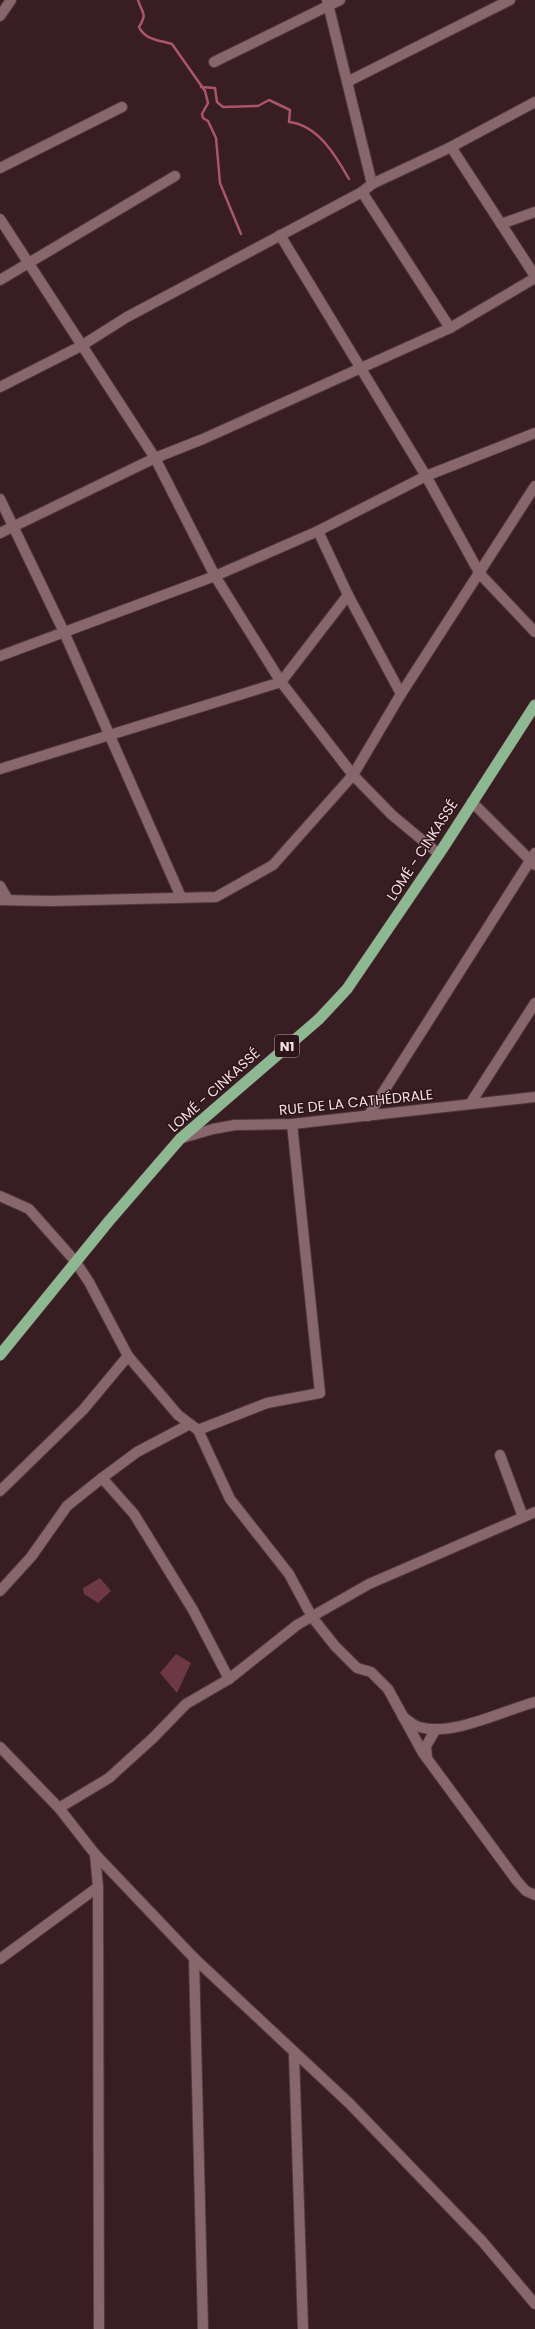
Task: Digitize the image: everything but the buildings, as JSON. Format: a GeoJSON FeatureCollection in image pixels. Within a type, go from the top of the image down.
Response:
{"type":"FeatureCollection","features":[{"type":"Feature","properties":{"kind":"highway","name":"LOMÉ - CINKASSÉ"},"geometry":{"type":"LineString","coordinates":[[0,1355],[76,1261],[180,1139],[335,1003],[356,976],[439,854],[535,705]]}},
{"type":"Feature","properties":{"kind":"street"},"geometry":{"type":"LineString","coordinates":[[0,16],[11,0]]}},
{"type":"Feature","properties":{"kind":"street"},"geometry":{"type":"LineString","coordinates":[[214,62],[328,3],[340,0]]}},
{"type":"Feature","properties":{"kind":"street"},"geometry":{"type":"LineString","coordinates":[[346,82],[510,0]]}},
{"type":"Feature","properties":{"kind":"street"},"geometry":{"type":"LineString","coordinates":[[328,3],[372,184]]}},
{"type":"Feature","properties":{"kind":"street"},"geometry":{"type":"LineString","coordinates":[[0,386],[81,346],[126,317],[362,192],[372,184],[451,147],[535,102]]}},
{"type":"Feature","properties":{"kind":"street"},"geometry":{"type":"LineString","coordinates":[[0,168],[122,107]]}},
{"type":"Feature","properties":{"kind":"street"},"geometry":{"type":"LineString","coordinates":[[0,533],[155,458],[203,439],[360,367],[450,328],[535,277],[451,147]]}},
{"type":"Feature","properties":{"kind":"street"},"geometry":{"type":"LineString","coordinates":[[0,280],[175,176]]}},
{"type":"Feature","properties":{"kind":"street"},"geometry":{"type":"LineString","coordinates":[[362,192],[450,328]]}},
{"type":"Feature","properties":{"kind":"street"},"geometry":{"type":"LineString","coordinates":[[501,224],[535,212]]}},
{"type":"Feature","properties":{"kind":"street"},"geometry":{"type":"LineString","coordinates":[[0,219],[155,458],[215,576],[281,682],[354,775],[392,815],[439,854]]}},
{"type":"Feature","properties":{"kind":"street"},"geometry":{"type":"LineString","coordinates":[[280,235],[426,476],[480,574],[535,632]]}},
{"type":"Feature","properties":{"kind":"street"},"geometry":{"type":"LineString","coordinates":[[0,656],[215,576],[318,531],[426,476],[535,433]]}},
{"type":"Feature","properties":{"kind":"street"},"geometry":{"type":"LineString","coordinates":[[0,886],[4,900],[51,902],[216,897],[273,865],[354,775],[401,694],[480,574],[535,486]]}},
{"type":"Feature","properties":{"kind":"street"},"geometry":{"type":"LineString","coordinates":[[0,499],[64,632],[181,897]]}},
{"type":"Feature","properties":{"kind":"street"},"geometry":{"type":"LineString","coordinates":[[318,531],[348,595],[401,694]]}},
{"type":"Feature","properties":{"kind":"street"},"geometry":{"type":"LineString","coordinates":[[0,769],[281,682],[348,595]]}},
{"type":"Feature","properties":{"kind":"street"},"geometry":{"type":"LineString","coordinates":[[368,1116],[534,859],[472,802]]}},
{"type":"Feature","properties":{"kind":"street"},"geometry":{"type":"LineString","coordinates":[[470,1104],[535,1003]]}},
{"type":"Feature","properties":{"kind":"street","name":"RUE DE LA CATHÉDRALE"},"geometry":{"type":"LineString","coordinates":[[180,1139],[213,1129],[235,1126],[292,1124],[535,1097]]}},
{"type":"Feature","properties":{"kind":"street"},"geometry":{"type":"LineString","coordinates":[[0,1591],[31,1558],[67,1506],[137,1452],[194,1427],[267,1403],[320,1393],[292,1124]]}},
{"type":"Feature","properties":{"kind":"street"},"geometry":{"type":"LineString","coordinates":[[0,1196],[29,1209],[76,1261],[89,1282],[128,1356],[178,1415],[194,1427],[230,1499],[289,1574],[312,1616],[335,1646],[357,1668],[370,1672],[388,1689],[426,1758],[517,1881],[526,1891],[535,1895]]}},
{"type":"Feature","properties":{"kind":"street"},"geometry":{"type":"LineString","coordinates":[[0,1492],[83,1410],[128,1356]]}},
{"type":"Feature","properties":{"kind":"street"},"geometry":{"type":"LineString","coordinates":[[500,1454],[523,1517]]}},
{"type":"Feature","properties":{"kind":"street"},"geometry":{"type":"LineString","coordinates":[[102,1478],[134,1514],[193,1610],[229,1679]]}},
{"type":"Feature","properties":{"kind":"street"},"geometry":{"type":"LineString","coordinates":[[60,1808],[109,1778],[153,1738],[186,1704],[229,1679],[265,1649],[312,1616],[369,1584],[535,1512]]}},
{"type":"Feature","properties":{"kind":"street"},"geometry":{"type":"LineString","coordinates":[[402,1716],[418,1727],[436,1729],[471,1723],[535,1702]]}},
{"type":"Feature","properties":{"kind":"street"},"geometry":{"type":"LineString","coordinates":[[426,1758],[426,1746],[436,1729]]}},
{"type":"Feature","properties":{"kind":"street"},"geometry":{"type":"LineString","coordinates":[[0,1747],[60,1808],[95,1854],[194,1958],[294,2054],[349,2103],[477,2235],[535,2304]]}},
{"type":"Feature","properties":{"kind":"street"},"geometry":{"type":"LineString","coordinates":[[95,1854],[98,1887],[99,2329]]}},
{"type":"Feature","properties":{"kind":"street"},"geometry":{"type":"LineString","coordinates":[[0,1959],[98,1887]]}},
{"type":"Feature","properties":{"kind":"street"},"geometry":{"type":"LineString","coordinates":[[194,1958],[203,2329]]}},
{"type":"Feature","properties":{"kind":"street"},"geometry":{"type":"LineString","coordinates":[[294,2054],[303,2329]]}},
{"type":"Feature","properties":{"kind":"shaded area"},"geometry":{"type":"Polygon","coordinates":[[[100,1578],[111,1591],[98,1603],[84,1594],[83,1588],[100,1578]]]}},
{"type":"Feature","properties":{"kind":"shaded area"},"geometry":{"type":"Polygon","coordinates":[[[176,1654],[191,1663],[177,1693],[160,1673],[176,1654]]]}},
{"type":"Feature","properties":{"kind":"waterway"},"geometry":{"type":"LineString","coordinates":[[138,0],[144,16],[139,27],[145,35],[153,39],[172,44],[205,91],[208,103],[202,114],[203,118],[208,121],[216,138],[220,183],[241,234]]}},
{"type":"Feature","properties":{"kind":"waterway"},"geometry":{"type":"LineString","coordinates":[[201,87],[215,88],[217,102],[223,107],[258,106],[269,100],[290,110],[289,122],[299,124],[317,135],[332,152],[349,179]]}}]}
